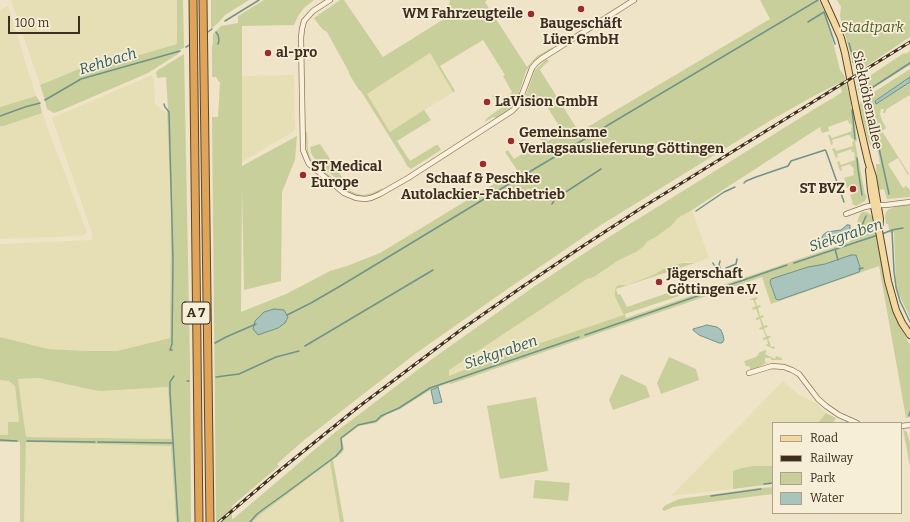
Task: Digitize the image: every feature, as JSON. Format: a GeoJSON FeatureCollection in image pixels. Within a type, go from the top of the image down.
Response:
{"type":"FeatureCollection","features":[{"type":"Feature","properties":{"kind":"highway","name":"A 7"},"geometry":{"type":"LineString","coordinates":[[193,0],[199,522]]}},
{"type":"Feature","properties":{"kind":"highway","name":"A 7"},"geometry":{"type":"LineString","coordinates":[[203,0],[210,522]]}},
{"type":"Feature","properties":{"kind":"main road","name":"Siekhöhenallee"},"geometry":{"type":"LineString","coordinates":[[824,0],[841,38],[868,161],[874,177],[878,227],[891,293],[899,316],[910,336]]}},
{"type":"Feature","properties":{"kind":"street"},"geometry":{"type":"LineString","coordinates":[[330,0],[308,16],[302,29],[303,150],[309,164],[344,193],[356,198],[365,199],[375,197],[402,181],[512,111],[518,105],[532,68],[536,63],[634,0]]}},
{"type":"Feature","properties":{"kind":"street"},"geometry":{"type":"LineString","coordinates":[[846,214],[865,207],[910,202]]}},
{"type":"Feature","properties":{"kind":"street"},"geometry":{"type":"LineString","coordinates":[[749,373],[772,366],[784,367],[792,370],[799,374],[818,399],[826,406],[839,415],[855,422]]}},
{"type":"Feature","properties":{"kind":"shaded area"},"geometry":{"type":"Polygon","coordinates":[[[11,0],[177,0],[177,44],[126,59],[79,69],[40,85],[11,0]]]}},
{"type":"Feature","properties":{"kind":"shaded area"},"geometry":{"type":"Polygon","coordinates":[[[8,6],[36,96],[0,107],[0,10],[8,6]]]}},
{"type":"Feature","properties":{"kind":"shaded area"},"geometry":{"type":"Polygon","coordinates":[[[430,53],[453,92],[390,132],[366,94],[430,53]]]}},
{"type":"Feature","properties":{"kind":"shaded area"},"geometry":{"type":"Polygon","coordinates":[[[152,75],[154,79],[155,104],[167,113],[171,206],[170,338],[117,351],[87,351],[48,349],[0,337],[0,244],[92,240],[92,233],[52,118],[152,75]]]}},
{"type":"Feature","properties":{"kind":"shaded area"},"geometry":{"type":"Polygon","coordinates":[[[294,75],[295,130],[242,162],[242,76],[294,75]]]}},
{"type":"Feature","properties":{"kind":"shaded area"},"geometry":{"type":"Polygon","coordinates":[[[42,113],[87,232],[83,236],[0,239],[0,126],[42,113]]]}},
{"type":"Feature","properties":{"kind":"shaded area"},"geometry":{"type":"Polygon","coordinates":[[[692,210],[709,258],[695,263],[688,262],[669,266],[653,275],[615,288],[625,315],[481,363],[449,376],[448,370],[587,279],[594,277],[619,260],[636,252],[648,241],[671,226],[678,218],[692,210]]]}},
{"type":"Feature","properties":{"kind":"shaded area"},"geometry":{"type":"Polygon","coordinates":[[[39,378],[102,391],[168,387],[171,439],[26,437],[18,379],[39,378]]]}},
{"type":"Feature","properties":{"kind":"shaded area"},"geometry":{"type":"Polygon","coordinates":[[[0,380],[9,381],[15,386],[19,422],[8,435],[0,435],[0,380]]]}},
{"type":"Feature","properties":{"kind":"shaded area"},"geometry":{"type":"Polygon","coordinates":[[[783,381],[799,395],[816,403],[826,413],[819,422],[772,422],[772,466],[752,466],[733,471],[733,489],[671,496],[783,381]]]}},
{"type":"Feature","properties":{"kind":"shaded area"},"geometry":{"type":"Polygon","coordinates":[[[26,442],[172,446],[176,522],[24,522],[26,442]]]}},
{"type":"Feature","properties":{"kind":"shaded area"},"geometry":{"type":"Polygon","coordinates":[[[330,462],[340,522],[252,522],[261,514],[330,462]]]}},
{"type":"Feature","properties":{"kind":"green space"},"geometry":{"type":"Polygon","coordinates":[[[177,0],[183,0],[184,48],[179,50],[180,51],[178,54],[148,73],[62,110],[54,113],[47,109],[40,85],[79,69],[126,59],[177,44],[177,0]]]}},
{"type":"Feature","properties":{"kind":"green space"},"geometry":{"type":"Polygon","coordinates":[[[211,0],[249,0],[225,15],[211,29],[211,0]]]}},
{"type":"Feature","properties":{"kind":"green space"},"geometry":{"type":"Polygon","coordinates":[[[264,0],[314,0],[304,8],[294,25],[242,26],[242,166],[297,136],[295,160],[282,192],[281,281],[244,290],[242,189],[241,312],[286,294],[330,271],[380,253],[517,170],[505,152],[508,150],[514,159],[543,143],[539,137],[543,134],[548,141],[563,132],[544,102],[532,101],[529,108],[526,108],[523,103],[535,70],[546,59],[549,61],[540,70],[579,132],[770,19],[760,0],[819,0],[827,18],[840,70],[844,75],[851,102],[851,109],[853,107],[857,141],[855,142],[865,194],[867,196],[865,201],[856,206],[851,203],[853,203],[850,195],[858,192],[855,184],[847,188],[844,178],[854,175],[853,167],[850,164],[841,167],[842,170],[840,171],[837,162],[839,161],[841,165],[855,160],[854,152],[852,152],[851,149],[837,154],[838,157],[836,158],[832,149],[835,148],[836,151],[853,146],[852,142],[854,141],[850,135],[848,135],[832,140],[833,144],[831,145],[828,135],[832,138],[852,131],[851,123],[849,124],[848,120],[828,127],[829,131],[822,133],[820,127],[678,218],[671,226],[648,241],[636,252],[619,260],[594,277],[587,279],[449,370],[449,376],[481,363],[624,315],[615,296],[616,287],[619,285],[627,285],[653,275],[669,266],[683,263],[695,263],[616,289],[618,295],[620,294],[627,307],[685,287],[694,291],[625,314],[626,318],[849,242],[876,230],[889,299],[899,325],[910,345],[910,411],[908,418],[906,418],[879,266],[771,304],[762,277],[451,384],[449,383],[432,389],[400,409],[387,414],[376,423],[359,426],[342,439],[344,449],[342,453],[333,460],[344,522],[340,522],[330,462],[252,522],[216,522],[212,117],[218,117],[220,82],[216,77],[212,77],[212,47],[213,34],[221,26],[238,23],[238,16],[264,0]],[[839,83],[773,119],[601,225],[509,288],[415,354],[303,441],[277,464],[279,466],[233,505],[232,519],[333,434],[432,359],[532,288],[609,237],[842,92],[839,83]]]}},
{"type":"Feature","properties":{"kind":"green space"},"geometry":{"type":"Polygon","coordinates":[[[340,0],[344,0],[383,57],[444,19],[450,0],[487,0],[485,2],[527,67],[537,56],[553,47],[531,64],[526,71],[516,102],[512,108],[497,118],[493,117],[485,122],[487,118],[501,108],[492,96],[493,95],[501,105],[509,100],[507,97],[512,92],[503,76],[505,75],[483,40],[440,66],[455,91],[453,92],[430,53],[367,94],[390,132],[424,110],[431,120],[397,141],[410,161],[436,145],[438,145],[441,150],[411,169],[407,166],[349,74],[327,32],[322,29],[314,18],[340,0]]]}},
{"type":"Feature","properties":{"kind":"green space","name":"Stadtpark"},"geometry":{"type":"Polygon","coordinates":[[[837,0],[910,0],[910,37],[862,69],[866,77],[904,53],[906,54],[910,51],[910,65],[865,93],[859,93],[855,71],[840,16],[841,6],[837,0]]]}},
{"type":"Feature","properties":{"kind":"green space"},"geometry":{"type":"Polygon","coordinates":[[[184,54],[190,360],[191,522],[176,522],[171,446],[26,442],[24,522],[20,522],[20,442],[0,442],[0,435],[8,435],[8,422],[19,422],[15,386],[9,381],[0,380],[0,337],[48,349],[87,351],[117,351],[170,338],[171,206],[168,108],[166,77],[157,78],[156,72],[184,54]],[[39,378],[18,379],[26,437],[171,439],[168,387],[102,391],[39,378]]]}},
{"type":"Feature","properties":{"kind":"green space"},"geometry":{"type":"Polygon","coordinates":[[[910,69],[910,95],[887,109],[885,113],[883,113],[884,109],[881,109],[880,114],[886,128],[882,131],[909,174],[908,175],[898,158],[888,164],[903,188],[906,186],[910,190],[910,197],[887,199],[884,189],[879,190],[877,184],[876,164],[880,164],[878,153],[877,150],[873,151],[868,140],[859,106],[861,101],[866,97],[910,69]]]}},
{"type":"Feature","properties":{"kind":"green space"},"geometry":{"type":"Polygon","coordinates":[[[36,96],[39,100],[42,113],[0,126],[0,107],[36,96]]]}},
{"type":"Feature","properties":{"kind":"green space"},"geometry":{"type":"Polygon","coordinates":[[[305,132],[307,132],[308,149],[312,161],[347,189],[363,195],[383,188],[382,190],[372,195],[362,196],[357,196],[347,191],[312,163],[307,153],[305,132]]]}},
{"type":"Feature","properties":{"kind":"green space"},"geometry":{"type":"Polygon","coordinates":[[[320,144],[344,180],[341,182],[317,163],[311,153],[310,147],[320,144]]]}},
{"type":"Feature","properties":{"kind":"green space"},"geometry":{"type":"Polygon","coordinates":[[[910,205],[910,318],[898,292],[896,283],[894,232],[890,233],[888,224],[886,224],[885,216],[889,209],[898,206],[910,205]]]}},
{"type":"Feature","properties":{"kind":"green space"},"geometry":{"type":"Polygon","coordinates":[[[862,212],[870,214],[873,218],[875,227],[856,235],[858,219],[862,212]]]}},
{"type":"Feature","properties":{"kind":"green space"},"geometry":{"type":"Polygon","coordinates":[[[756,297],[758,299],[755,300],[757,306],[760,305],[761,307],[758,308],[760,316],[763,315],[764,317],[761,318],[764,326],[767,325],[768,327],[764,328],[767,336],[771,337],[768,339],[771,347],[774,346],[774,349],[765,345],[768,344],[767,339],[763,340],[763,338],[766,337],[763,329],[760,330],[759,328],[762,327],[760,319],[756,320],[756,318],[759,317],[756,309],[753,310],[752,308],[756,306],[753,300],[750,300],[756,297]]]}},
{"type":"Feature","properties":{"kind":"green space"},"geometry":{"type":"Polygon","coordinates":[[[765,350],[767,351],[765,354],[775,359],[776,356],[782,358],[782,360],[771,360],[771,358],[765,358],[765,362],[768,362],[751,371],[749,366],[746,366],[744,361],[756,357],[759,354],[758,353],[765,350]]]}},
{"type":"Feature","properties":{"kind":"green space"},"geometry":{"type":"Polygon","coordinates":[[[669,357],[696,369],[699,380],[661,394],[657,383],[669,357]]]}},
{"type":"Feature","properties":{"kind":"green space"},"geometry":{"type":"Polygon","coordinates":[[[621,374],[646,386],[650,397],[613,410],[609,400],[621,374]]]}},
{"type":"Feature","properties":{"kind":"green space"},"geometry":{"type":"Polygon","coordinates":[[[536,397],[548,471],[500,479],[487,406],[536,397]]]}},
{"type":"Feature","properties":{"kind":"green space"},"geometry":{"type":"Polygon","coordinates":[[[826,413],[836,418],[834,422],[819,422],[826,413]]]}},
{"type":"Feature","properties":{"kind":"green space"},"geometry":{"type":"Polygon","coordinates":[[[903,429],[907,432],[910,442],[910,467],[903,429]]]}},
{"type":"Feature","properties":{"kind":"green space"},"geometry":{"type":"Polygon","coordinates":[[[752,466],[772,466],[772,484],[733,489],[733,471],[752,466]]]}},
{"type":"Feature","properties":{"kind":"green space"},"geometry":{"type":"Polygon","coordinates":[[[535,480],[570,483],[568,501],[533,498],[535,480]]]}},
{"type":"Feature","properties":{"kind":"green space"},"geometry":{"type":"Polygon","coordinates":[[[772,487],[772,494],[679,506],[664,511],[662,509],[666,505],[679,499],[772,487]]]}},
{"type":"Feature","properties":{"kind":"water"},"geometry":{"type":"Polygon","coordinates":[[[910,77],[910,82],[876,104],[875,101],[910,77]]]}},
{"type":"Feature","properties":{"kind":"water"},"geometry":{"type":"Polygon","coordinates":[[[847,225],[850,225],[850,229],[846,234],[831,240],[823,241],[822,237],[827,232],[841,230],[847,225]]]}},
{"type":"Feature","properties":{"kind":"water"},"geometry":{"type":"Polygon","coordinates":[[[851,255],[856,255],[860,267],[859,272],[779,300],[776,299],[770,282],[771,279],[851,255]]]}},
{"type":"Feature","properties":{"kind":"water"},"geometry":{"type":"Polygon","coordinates":[[[274,309],[284,310],[288,317],[285,323],[278,328],[258,335],[253,329],[255,321],[264,312],[274,309]]]}},
{"type":"Feature","properties":{"kind":"water"},"geometry":{"type":"Polygon","coordinates":[[[707,325],[717,327],[721,330],[724,340],[722,343],[699,335],[693,330],[707,325]]]}},
{"type":"Feature","properties":{"kind":"water"},"geometry":{"type":"Polygon","coordinates":[[[438,387],[442,402],[434,404],[431,390],[438,387]]]}},
{"type":"Feature","properties":{"kind":"waterway","name":"Rehbach"},"geometry":{"type":"LineString","coordinates":[[225,21],[259,0]]}},
{"type":"Feature","properties":{"kind":"waterway"},"geometry":{"type":"LineString","coordinates":[[287,315],[342,285],[818,0]]}},
{"type":"Feature","properties":{"kind":"waterway"},"geometry":{"type":"LineString","coordinates":[[808,22],[824,12],[835,44]]}},
{"type":"Feature","properties":{"kind":"waterway","name":"Rehbach"},"geometry":{"type":"LineString","coordinates":[[205,34],[212,29]]}},
{"type":"Feature","properties":{"kind":"waterway"},"geometry":{"type":"LineString","coordinates":[[216,32],[219,40],[218,44]]}},
{"type":"Feature","properties":{"kind":"waterway"},"geometry":{"type":"LineString","coordinates":[[849,43],[853,62]]}},
{"type":"Feature","properties":{"kind":"waterway","name":"Rehbach"},"geometry":{"type":"LineString","coordinates":[[186,47],[191,44]]}},
{"type":"Feature","properties":{"kind":"waterway","name":"Rehbach"},"geometry":{"type":"LineString","coordinates":[[45,100],[81,79],[180,51]]}},
{"type":"Feature","properties":{"kind":"waterway"},"geometry":{"type":"LineString","coordinates":[[870,89],[910,63]]}},
{"type":"Feature","properties":{"kind":"waterway","name":"Rehbach"},"geometry":{"type":"LineString","coordinates":[[0,116],[40,103]]}},
{"type":"Feature","properties":{"kind":"waterway"},"geometry":{"type":"LineString","coordinates":[[164,104],[169,112],[173,260],[172,344],[170,350],[172,350]]}},
{"type":"Feature","properties":{"kind":"waterway"},"geometry":{"type":"LineString","coordinates":[[864,105],[873,138],[879,148],[889,194]]}},
{"type":"Feature","properties":{"kind":"waterway"},"geometry":{"type":"LineString","coordinates":[[852,110],[855,139]]}},
{"type":"Feature","properties":{"kind":"waterway"},"geometry":{"type":"LineString","coordinates":[[744,183],[756,177],[788,166],[791,161],[825,150],[844,202]]}},
{"type":"Feature","properties":{"kind":"waterway"},"geometry":{"type":"LineString","coordinates":[[857,158],[862,195]]}},
{"type":"Feature","properties":{"kind":"waterway"},"geometry":{"type":"LineString","coordinates":[[552,204],[555,199],[601,169]]}},
{"type":"Feature","properties":{"kind":"waterway"},"geometry":{"type":"LineString","coordinates":[[696,211],[724,192],[735,187]]}},
{"type":"Feature","properties":{"kind":"waterway"},"geometry":{"type":"LineString","coordinates":[[862,227],[866,216]]}},
{"type":"Feature","properties":{"kind":"waterway","name":"Siekgraben"},"geometry":{"type":"LineString","coordinates":[[882,234],[903,228]]}},
{"type":"Feature","properties":{"kind":"waterway"},"geometry":{"type":"LineString","coordinates":[[892,231],[896,287],[900,301],[910,322]]}},
{"type":"Feature","properties":{"kind":"waterway","name":"Siekgraben"},"geometry":{"type":"LineString","coordinates":[[794,263],[878,235]]}},
{"type":"Feature","properties":{"kind":"waterway"},"geometry":{"type":"LineString","coordinates":[[835,249],[838,260]]}},
{"type":"Feature","properties":{"kind":"waterway"},"geometry":{"type":"LineString","coordinates":[[726,268],[736,264],[737,259]]}},
{"type":"Feature","properties":{"kind":"waterway"},"geometry":{"type":"LineString","coordinates":[[720,261],[719,265],[721,270]]}},
{"type":"Feature","properties":{"kind":"waterway"},"geometry":{"type":"LineString","coordinates":[[713,263],[721,271]]}},
{"type":"Feature","properties":{"kind":"waterway","name":"Siekgraben"},"geometry":{"type":"LineString","coordinates":[[585,335],[787,265]]}},
{"type":"Feature","properties":{"kind":"waterway"},"geometry":{"type":"LineString","coordinates":[[859,269],[863,268]]}},
{"type":"Feature","properties":{"kind":"waterway"},"geometry":{"type":"LineString","coordinates":[[305,346],[433,270]]}},
{"type":"Feature","properties":{"kind":"waterway"},"geometry":{"type":"LineString","coordinates":[[215,343],[256,324]]}},
{"type":"Feature","properties":{"kind":"waterway"},"geometry":{"type":"LineString","coordinates":[[250,522],[257,514],[336,456],[342,449],[341,438],[358,425],[376,421],[381,416],[399,408],[430,388],[579,337]]}},
{"type":"Feature","properties":{"kind":"waterway"},"geometry":{"type":"LineString","coordinates":[[216,377],[239,374],[276,357],[299,351]]}},
{"type":"Feature","properties":{"kind":"waterway"},"geometry":{"type":"LineString","coordinates":[[174,376],[170,382],[170,392],[178,522]]}},
{"type":"Feature","properties":{"kind":"waterway"},"geometry":{"type":"LineString","coordinates":[[909,416],[910,412]]}},
{"type":"Feature","properties":{"kind":"waterway"},"geometry":{"type":"LineString","coordinates":[[0,440],[17,441]]}},
{"type":"Feature","properties":{"kind":"waterway"},"geometry":{"type":"LineString","coordinates":[[27,441],[95,442]]}},
{"type":"Feature","properties":{"kind":"waterway"},"geometry":{"type":"LineString","coordinates":[[98,442],[172,443]]}},
{"type":"Feature","properties":{"kind":"waterway"},"geometry":{"type":"LineString","coordinates":[[764,484],[772,483]]}},
{"type":"Feature","properties":{"kind":"waterway"},"geometry":{"type":"LineString","coordinates":[[711,496],[761,489]]}},
{"type":"Feature","properties":{"kind":"railway"},"geometry":{"type":"LineString","coordinates":[[219,522],[357,408],[462,329],[522,287],[646,205],[910,42]]}},
{"type":"Feature","properties":{"kind":"place","name":"Baugeschäft Lüer GmbH"},"geometry":{"type":"Point","coordinates":[581,9]}},
{"type":"Feature","properties":{"kind":"place","name":"WM Fahrzeugteile"},"geometry":{"type":"Point","coordinates":[531,14]}},
{"type":"Feature","properties":{"kind":"place","name":"al-pro"},"geometry":{"type":"Point","coordinates":[268,53]}},
{"type":"Feature","properties":{"kind":"place","name":"LaVision GmbH"},"geometry":{"type":"Point","coordinates":[487,102]}},
{"type":"Feature","properties":{"kind":"place","name":"Gemeinsame Verlagsauslieferung Göttingen"},"geometry":{"type":"Point","coordinates":[511,141]}},
{"type":"Feature","properties":{"kind":"place","name":"Schaaf & Peschke Autolackier-Fachbetrieb"},"geometry":{"type":"Point","coordinates":[483,164]}},
{"type":"Feature","properties":{"kind":"place","name":"ST Medical Europe"},"geometry":{"type":"Point","coordinates":[303,175]}},
{"type":"Feature","properties":{"kind":"place","name":"ST BVZ"},"geometry":{"type":"Point","coordinates":[853,189]}},
{"type":"Feature","properties":{"kind":"place","name":"Jägerschaft Göttingen e.V."},"geometry":{"type":"Point","coordinates":[659,282]}}]}
